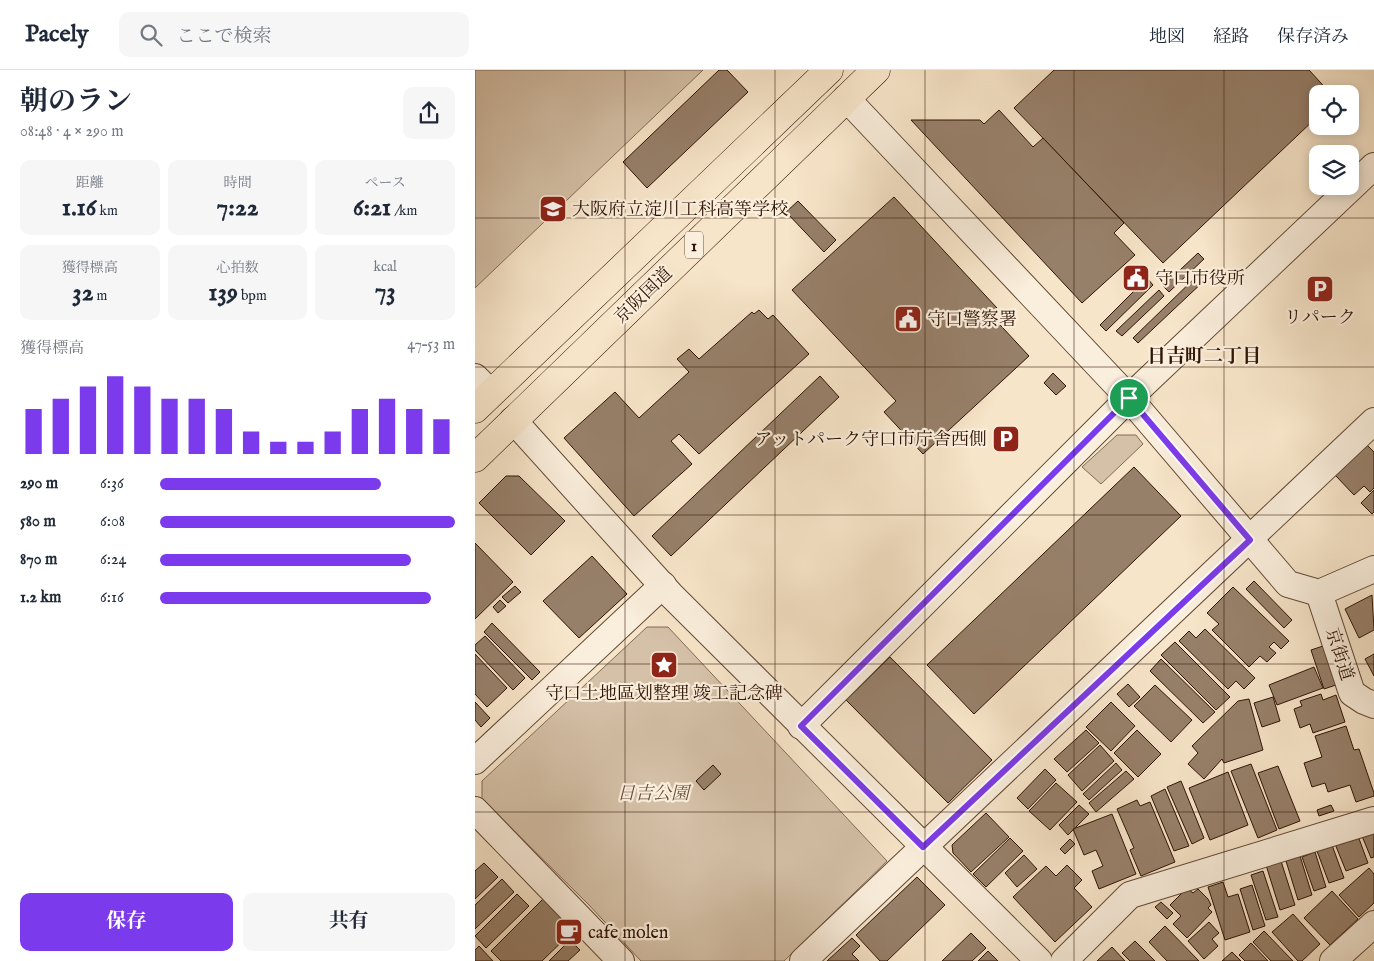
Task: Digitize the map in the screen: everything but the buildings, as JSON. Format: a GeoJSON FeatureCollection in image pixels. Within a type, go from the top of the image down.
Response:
{"type":"FeatureCollection","features":[{"type":"Feature","properties":{"kind":"highway","name":"京阪国道"},"geometry":{"type":"LineString","coordinates":[[480,393],[829,70]]}},
{"type":"Feature","properties":{"kind":"highway","name":"京阪国道"},"geometry":{"type":"LineString","coordinates":[[475,458],[876,70]]}},
{"type":"Feature","properties":{"kind":"street"},"geometry":{"type":"LineString","coordinates":[[846,98],[1129,398],[1288,584],[1319,593],[1374,569]]}},
{"type":"Feature","properties":{"kind":"street"},"geometry":{"type":"LineString","coordinates":[[801,726],[1129,398],[1374,166]]}},
{"type":"Feature","properties":{"kind":"street"},"geometry":{"type":"LineString","coordinates":[[513,420],[663,585],[801,726],[1039,961]]}},
{"type":"Feature","properties":{"kind":"street"},"geometry":{"type":"LineString","coordinates":[[803,961],[1374,422]]}},
{"type":"Feature","properties":{"kind":"street"},"geometry":{"type":"LineString","coordinates":[[475,761],[663,585]]}},
{"type":"Feature","properties":{"kind":"street","name":"京街道"},"geometry":{"type":"LineString","coordinates":[[1319,593],[1353,693],[1364,701],[1374,704]]}},
{"type":"Feature","properties":{"kind":"street"},"geometry":{"type":"LineString","coordinates":[[475,810],[621,961]]}},
{"type":"Feature","properties":{"kind":"street"},"geometry":{"type":"LineString","coordinates":[[1064,961],[1130,895],[1374,820]]}},
{"type":"Feature","properties":{"kind":"street"},"geometry":{"type":"LineString","coordinates":[[1333,961],[1374,924]]}},
{"type":"Feature","properties":{"kind":"green space"},"geometry":{"type":"Polygon","coordinates":[[[475,70],[703,70],[475,288],[475,70]]]}},
{"type":"Feature","properties":{"kind":"green space"},"geometry":{"type":"Polygon","coordinates":[[[1117,435],[1136,435],[1143,444],[1101,484],[1082,467],[1117,435]]]}},
{"type":"Feature","properties":{"kind":"green space","name":"日吉公園"},"geometry":{"type":"Polygon","coordinates":[[[647,627],[668,627],[887,861],[784,961],[641,961],[589,905],[482,799],[482,781],[647,627]]]}},
{"type":"Feature","properties":{"kind":"place","name":"大阪府立淀川工科高等学校"},"geometry":{"type":"Point","coordinates":[553,209]}},
{"type":"Feature","properties":{"kind":"place","name":"守口市役所"},"geometry":{"type":"Point","coordinates":[1136,278]}},
{"type":"Feature","properties":{"kind":"place","name":"リパーク"},"geometry":{"type":"Point","coordinates":[1320,289]}},
{"type":"Feature","properties":{"kind":"place","name":"守口警察署"},"geometry":{"type":"Point","coordinates":[908,319]}},
{"type":"Feature","properties":{"kind":"place","name":"アットパーク守口市庁舎西側"},"geometry":{"type":"Point","coordinates":[1006,439]}},
{"type":"Feature","properties":{"kind":"place","name":"守口土地區划整理 竣工記念碑"},"geometry":{"type":"Point","coordinates":[664,665]}},
{"type":"Feature","properties":{"kind":"place","name":"cafe molen"},"geometry":{"type":"Point","coordinates":[569,932]}},
{"type":"Feature","properties":{"kind":"district","name":"日吉町二丁目"},"geometry":{"type":"Point","coordinates":[1204,355]}},
{"type":"Feature","properties":{"kind":"route"},"geometry":{"type":"LineString","coordinates":[[1129,398],[1250,540],[923,847],[801,726],[1129,398]]}}]}
